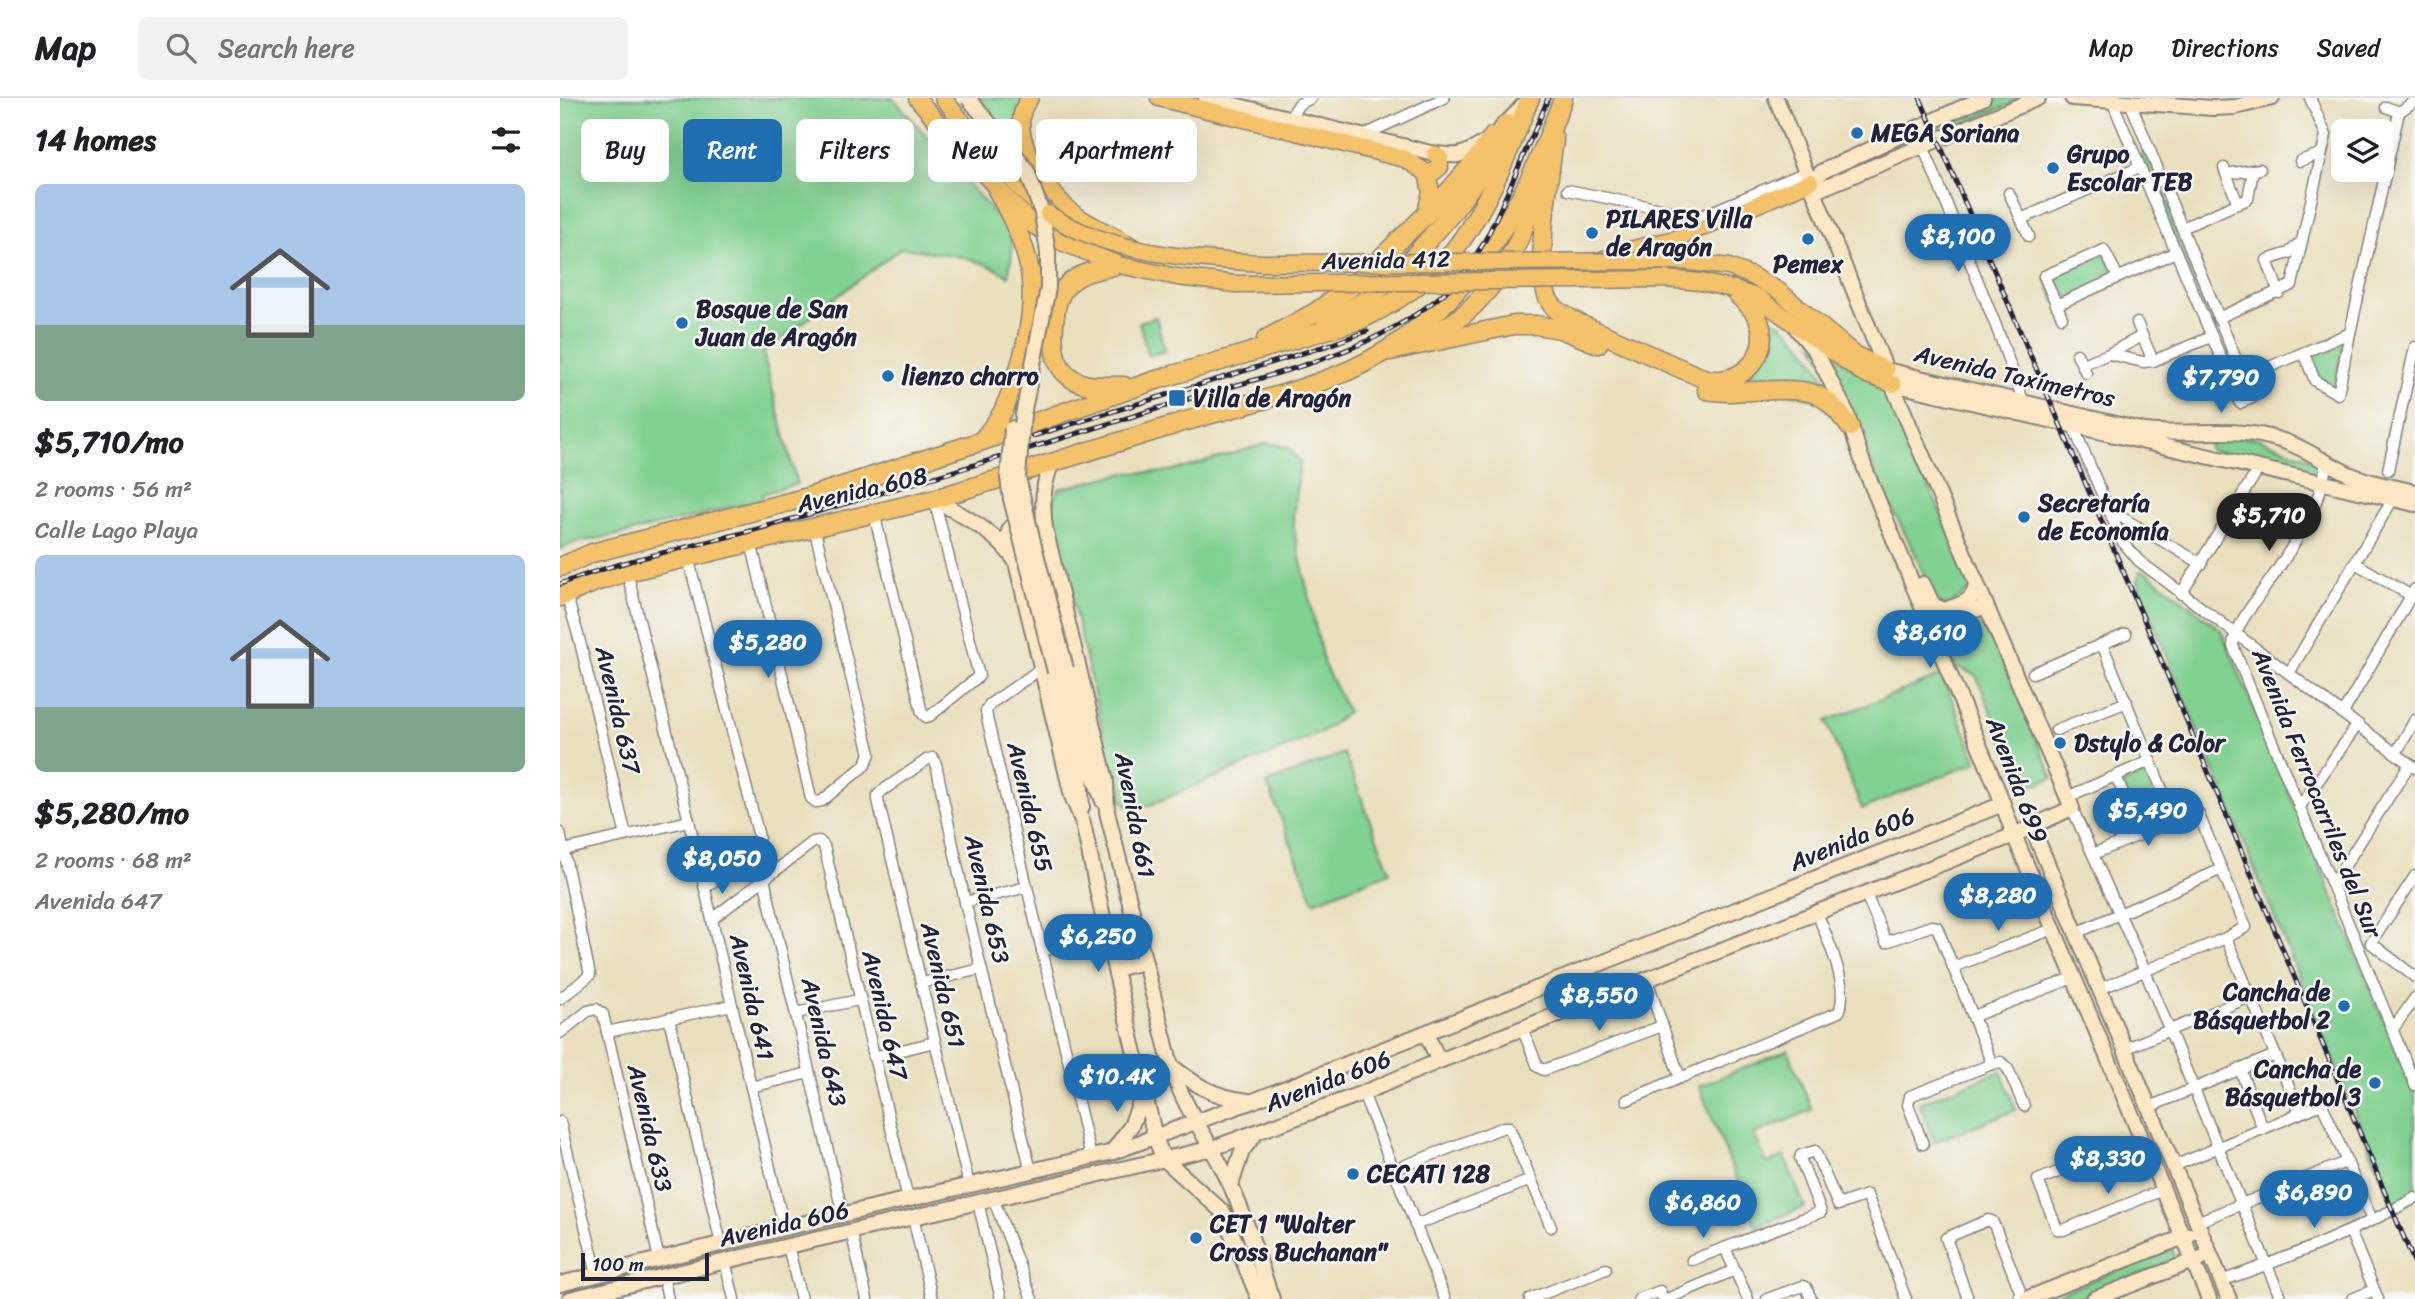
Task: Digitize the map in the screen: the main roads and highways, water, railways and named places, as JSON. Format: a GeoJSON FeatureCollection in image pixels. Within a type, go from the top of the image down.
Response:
{"type":"FeatureCollection","features":[{"type":"Feature","properties":{"kind":"highway","name":"Avenida 608"},"geometry":{"type":"LineString","coordinates":[[560,567],[592,553],[807,497],[1136,386],[1360,320],[1387,307],[1434,271],[1463,238],[1512,144],[1530,98]]}},
{"type":"Feature","properties":{"kind":"highway"},"geometry":{"type":"LineString","coordinates":[[1383,352],[1429,336],[1451,323],[1482,295],[1500,273],[1516,247],[1528,216],[1542,153],[1563,98]]}},
{"type":"Feature","properties":{"kind":"highway"},"geometry":{"type":"LineString","coordinates":[[1556,118],[1543,237],[1545,284],[1551,304],[1578,323],[1711,382],[1722,382],[1734,379],[1745,371],[1757,356],[1763,336],[1758,317],[1732,289]]}},
{"type":"Feature","properties":{"kind":"highway"},"geometry":{"type":"LineString","coordinates":[[1235,356],[1333,302],[1426,212],[1476,160],[1499,130],[1487,164],[1452,213],[1409,262],[1371,297],[1290,340]]}},
{"type":"Feature","properties":{"kind":"highway"},"geometry":{"type":"LineString","coordinates":[[982,440],[1003,411],[1012,387],[1028,332],[1032,298],[1025,251],[997,190]]}},
{"type":"Feature","properties":{"kind":"highway"},"geometry":{"type":"LineString","coordinates":[[1119,265],[1081,275],[1062,292],[1056,306],[1053,349],[1058,364],[1082,384],[1136,386]]}},
{"type":"Feature","properties":{"kind":"highway"},"geometry":{"type":"LineString","coordinates":[[1383,352],[1495,327],[1536,325],[1560,329],[1701,389],[1721,393],[1804,390],[1822,397],[1850,427]]}},
{"type":"Feature","properties":{"kind":"highway","name":"Avenida 608"},"geometry":{"type":"LineString","coordinates":[[563,596],[627,572],[934,499],[1321,382],[1383,352]]}},
{"type":"Feature","properties":{"kind":"main road","name":"Avenida 412"},"geometry":{"type":"LineString","coordinates":[[918,98],[997,190],[1032,225],[1059,241],[1119,265],[1177,277],[1236,284],[1665,279],[1701,282],[1757,297],[1815,336],[1864,374],[1889,377],[1853,353],[1779,291],[1729,267],[1683,261],[1262,263],[1213,260],[1135,248],[1087,234],[1048,214],[1018,188],[943,98]]}},
{"type":"Feature","properties":{"kind":"main road"},"geometry":{"type":"LineString","coordinates":[[1030,98],[1025,104],[1021,134],[1025,147],[1045,180],[1068,208],[1135,248]]}},
{"type":"Feature","properties":{"kind":"main road"},"geometry":{"type":"LineString","coordinates":[[1159,98],[1405,159],[1427,173],[1440,167],[1440,158],[1435,154]]}},
{"type":"Feature","properties":{"kind":"main road"},"geometry":{"type":"LineString","coordinates":[[1426,212],[1431,192],[1427,173]]}},
{"type":"Feature","properties":{"kind":"main road"},"geometry":{"type":"LineString","coordinates":[[1599,261],[1629,250],[1675,239],[1810,182]]}},
{"type":"Feature","properties":{"kind":"railway"},"geometry":{"type":"LineString","coordinates":[[560,584],[635,560],[736,535],[867,497],[1290,370],[1358,345],[1391,329],[1421,311],[1450,288],[1471,263],[1496,219],[1548,98]]}},
{"type":"Feature","properties":{"kind":"railway"},"geometry":{"type":"LineString","coordinates":[[1920,98],[2151,636],[2415,1264]]}},
{"type":"Feature","properties":{"kind":"railway"},"geometry":{"type":"LineString","coordinates":[[1033,436],[1367,331]]}},
{"type":"Feature","properties":{"kind":"place","name":"MEGA Soriana"},"geometry":{"type":"Point","coordinates":[1857,133]}},
{"type":"Feature","properties":{"kind":"place","name":"Grupo Escolar TEB"},"geometry":{"type":"Point","coordinates":[2053,168]}},
{"type":"Feature","properties":{"kind":"place","name":"PILARES Villa de Aragón"},"geometry":{"type":"Point","coordinates":[1592,233]}},
{"type":"Feature","properties":{"kind":"place","name":"Pemex"},"geometry":{"type":"Point","coordinates":[1808,239]}},
{"type":"Feature","properties":{"kind":"place","name":"Bosque de San Juan de Aragón"},"geometry":{"type":"Point","coordinates":[682,323]}},
{"type":"Feature","properties":{"kind":"place","name":"lienzo charro"},"geometry":{"type":"Point","coordinates":[888,376]}},
{"type":"Feature","properties":{"kind":"place","name":"Villa de Aragón"},"geometry":{"type":"Point","coordinates":[1177,398]}},
{"type":"Feature","properties":{"kind":"place","name":"Secretaría de Economía"},"geometry":{"type":"Point","coordinates":[2024,517]}},
{"type":"Feature","properties":{"kind":"place","name":"Dstylo & Color"},"geometry":{"type":"Point","coordinates":[2060,743]}},
{"type":"Feature","properties":{"kind":"place","name":"Cancha de Básquetbol 2"},"geometry":{"type":"Point","coordinates":[2344,1006]}},
{"type":"Feature","properties":{"kind":"place","name":"Cancha de Básquetbol 3"},"geometry":{"type":"Point","coordinates":[2375,1083]}},
{"type":"Feature","properties":{"kind":"place","name":"CECATI 128"},"geometry":{"type":"Point","coordinates":[1353,1174]}},
{"type":"Feature","properties":{"kind":"place","name":"CET 1 \"Walter Cross Buchanan\""},"geometry":{"type":"Point","coordinates":[1196,1238]}}]}
